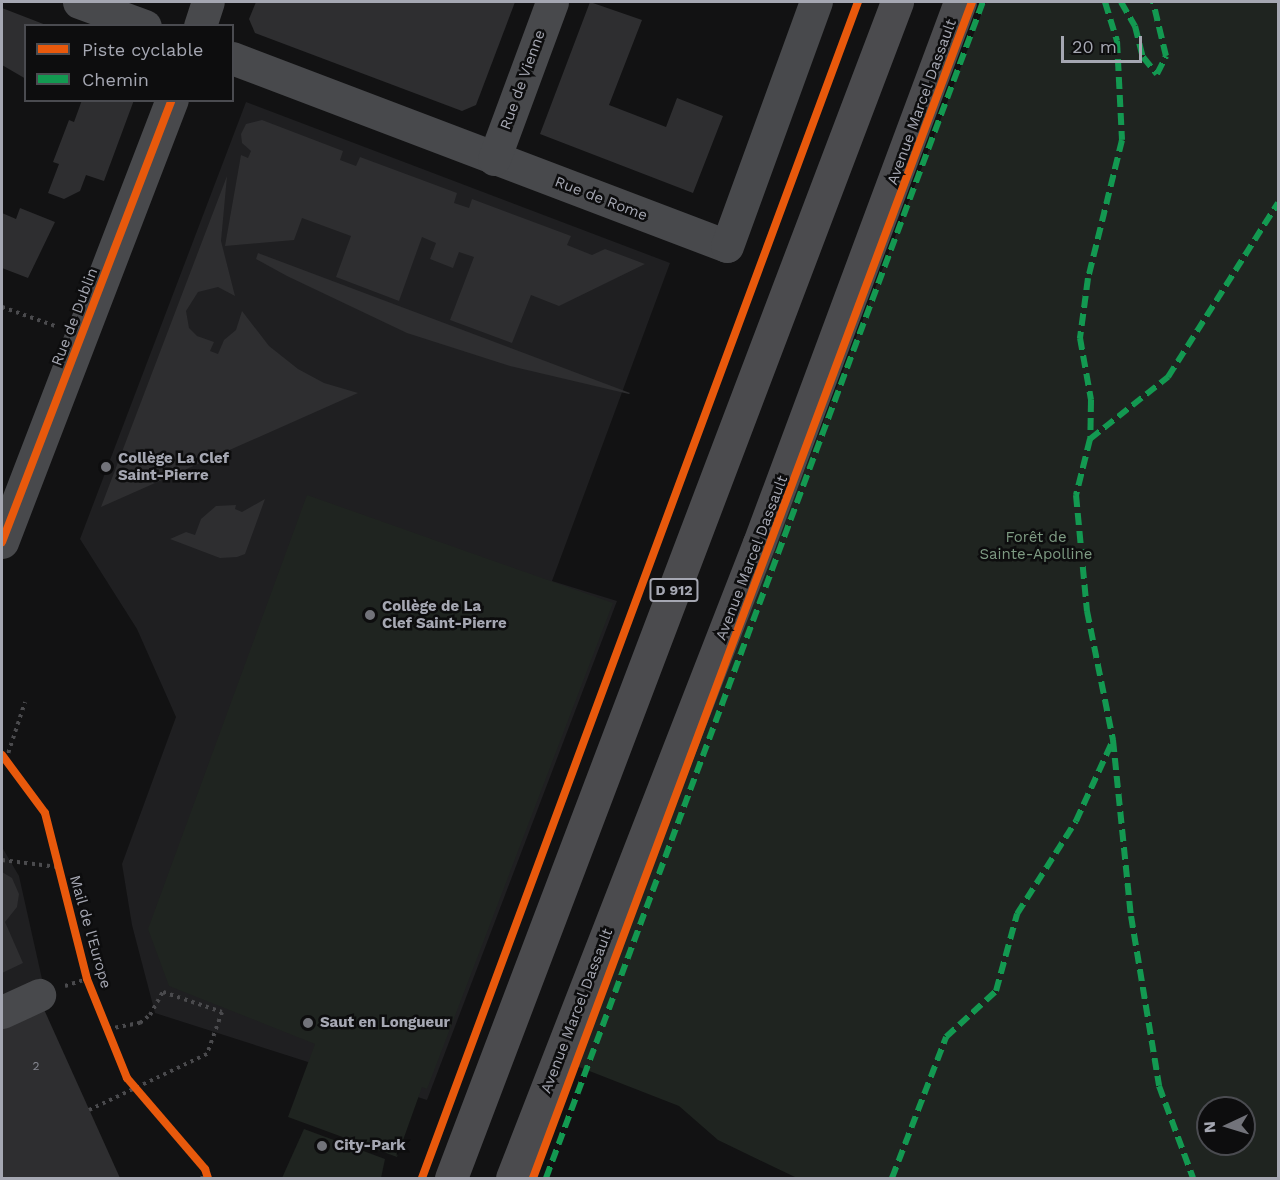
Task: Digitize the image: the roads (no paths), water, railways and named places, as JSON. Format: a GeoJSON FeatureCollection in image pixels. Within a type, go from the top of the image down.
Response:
{"type":"FeatureCollection","features":[{"type":"Feature","properties":{"kind":"main road","name":"D 912"},"geometry":{"type":"LineString","coordinates":[[451,1179],[897,2]]}},
{"type":"Feature","properties":{"kind":"main road","name":"Avenue Marcel Dassault"},"geometry":{"type":"LineString","coordinates":[[512,1179],[759,543],[960,2]]}},
{"type":"Feature","properties":{"kind":"street"},"geometry":{"type":"LineString","coordinates":[[79,2],[140,24]]}},
{"type":"Feature","properties":{"kind":"street"},"geometry":{"type":"LineString","coordinates":[[201,24],[208,2]]}},
{"type":"Feature","properties":{"kind":"street","name":"Rue de Vienne"},"geometry":{"type":"LineString","coordinates":[[494,159],[552,2]]}},
{"type":"Feature","properties":{"kind":"street","name":"Rue de Rome"},"geometry":{"type":"LineString","coordinates":[[234,59],[727,246],[816,2]]}},
{"type":"Feature","properties":{"kind":"street","name":"Rue de Dublin"},"geometry":{"type":"LineString","coordinates":[[2,542],[171,102]]}},
{"type":"Feature","properties":{"kind":"street"},"geometry":{"type":"LineString","coordinates":[[2,1012],[39,995]]}},
{"type":"Feature","properties":{"kind":"place","name":"Collège La Clef Saint-Pierre"},"geometry":{"type":"Point","coordinates":[106,467]}},
{"type":"Feature","properties":{"kind":"place","name":"Collège de La Clef Saint-Pierre"},"geometry":{"type":"Point","coordinates":[370,615]}},
{"type":"Feature","properties":{"kind":"place","name":"Saut en Longueur"},"geometry":{"type":"Point","coordinates":[308,1023]}},
{"type":"Feature","properties":{"kind":"place","name":"City-Park"},"geometry":{"type":"Point","coordinates":[322,1146]}},
{"type":"Feature","properties":{"kind":"park label","name":"Forêt de Sainte-Apolline"},"geometry":{"type":"Point","coordinates":[1036,546]}}]}
